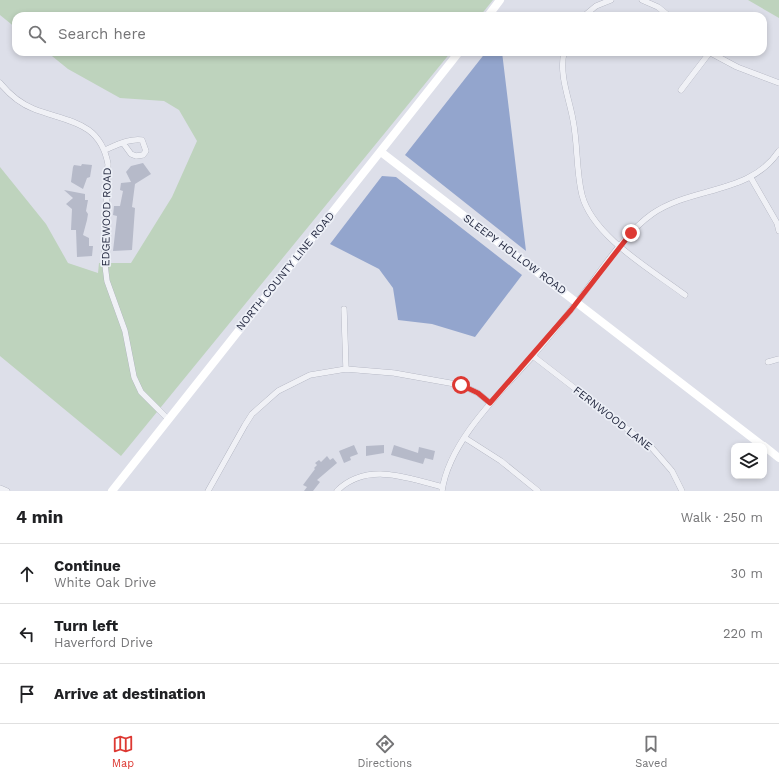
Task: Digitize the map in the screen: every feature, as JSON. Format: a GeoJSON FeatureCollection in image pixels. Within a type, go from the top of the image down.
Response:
{"type":"FeatureCollection","features":[{"type":"Feature","properties":{"kind":"street"},"geometry":{"type":"LineString","coordinates":[[491,12],[500,0]]}},
{"type":"Feature","properties":{"kind":"street"},"geometry":{"type":"LineString","coordinates":[[589,12],[596,6],[611,0]]}},
{"type":"Feature","properties":{"kind":"street"},"geometry":{"type":"LineString","coordinates":[[642,0],[658,7],[664,12]]}},
{"type":"Feature","properties":{"kind":"street","name":"NORTH COUNTY LINE ROAD"},"geometry":{"type":"LineString","coordinates":[[112,491],[456,56]]}},
{"type":"Feature","properties":{"kind":"street"},"geometry":{"type":"LineString","coordinates":[[564,56],[562,74],[573,120],[582,196],[585,205],[597,222],[620,247],[685,295]]}},
{"type":"Feature","properties":{"kind":"street"},"geometry":{"type":"LineString","coordinates":[[681,90],[707,56]]}},
{"type":"Feature","properties":{"kind":"street"},"geometry":{"type":"LineString","coordinates":[[717,56],[737,67],[779,83]]}},
{"type":"Feature","properties":{"kind":"street","name":"EDGEWOOD ROAD"},"geometry":{"type":"LineString","coordinates":[[0,84],[10,95],[33,109],[78,123],[94,135],[105,150],[108,164],[104,257],[107,281],[125,331],[134,377],[141,392],[168,419]]}},
{"type":"Feature","properties":{"kind":"street"},"geometry":{"type":"LineString","coordinates":[[105,150],[122,143]]}},
{"type":"Feature","properties":{"kind":"street"},"geometry":{"type":"LineString","coordinates":[[337,491],[353,479],[364,475],[380,473],[442,489],[450,464],[465,438],[490,403],[533,356],[641,222],[667,206],[751,178],[772,161],[779,151]]}},
{"type":"Feature","properties":{"kind":"street","name":"SLEEPY HOLLOW ROAD"},"geometry":{"type":"LineString","coordinates":[[380,152],[760,443]]}},
{"type":"Feature","properties":{"kind":"street"},"geometry":{"type":"LineString","coordinates":[[751,178],[777,223],[779,231]]}},
{"type":"Feature","properties":{"kind":"street"},"geometry":{"type":"LineString","coordinates":[[344,309],[346,369]]}},
{"type":"Feature","properties":{"kind":"street","name":"FERNWOOD LANE"},"geometry":{"type":"LineString","coordinates":[[533,356],[652,448],[672,471],[682,491]]}},
{"type":"Feature","properties":{"kind":"street"},"geometry":{"type":"LineString","coordinates":[[768,362],[779,359]]}},
{"type":"Feature","properties":{"kind":"street"},"geometry":{"type":"LineString","coordinates":[[208,491],[245,425],[268,398],[288,385],[310,375],[346,369],[394,373],[456,383],[471,389],[490,403]]}},
{"type":"Feature","properties":{"kind":"street"},"geometry":{"type":"LineString","coordinates":[[465,438],[501,461],[538,491]]}},
{"type":"Feature","properties":{"kind":"street","name":"SLEEPY HOLLOW ROAD"},"geometry":{"type":"LineString","coordinates":[[767,448],[779,458]]}},
{"type":"Feature","properties":{"kind":"street"},"geometry":{"type":"LineString","coordinates":[[0,489],[7,491]]}},
{"type":"Feature","properties":{"kind":"green space"},"geometry":{"type":"Polygon","coordinates":[[[0,0],[493,0],[483,12],[12,12],[12,25],[0,15],[0,0]]]}},
{"type":"Feature","properties":{"kind":"green space"},"geometry":{"type":"Polygon","coordinates":[[[748,0],[779,0],[779,18],[748,0]]]}},
{"type":"Feature","properties":{"kind":"green space"},"geometry":{"type":"Polygon","coordinates":[[[52,56],[448,56],[121,456],[0,356],[0,167],[46,224],[68,263],[98,273],[99,263],[131,263],[172,197],[197,141],[179,110],[164,101],[120,98],[68,69],[52,56]]]}},
{"type":"Feature","properties":{"kind":"water"},"geometry":{"type":"Polygon","coordinates":[[[483,56],[502,56],[526,251],[405,155],[483,56]]]}},
{"type":"Feature","properties":{"kind":"water"},"geometry":{"type":"Polygon","coordinates":[[[382,176],[396,177],[522,275],[475,337],[432,324],[398,320],[393,288],[379,269],[330,244],[382,176]]]}},
{"type":"Feature","properties":{"kind":"building"},"geometry":{"type":"Polygon","coordinates":[[[143,163],[151,174],[135,184],[132,207],[135,208],[132,250],[113,251],[117,216],[113,215],[114,206],[120,206],[123,191],[120,190],[121,183],[131,182],[126,172],[131,166],[143,163]]]}},
{"type":"Feature","properties":{"kind":"building"},"geometry":{"type":"Polygon","coordinates":[[[82,164],[92,165],[90,177],[87,178],[83,189],[71,182],[74,165],[81,166],[82,164]]]}},
{"type":"Feature","properties":{"kind":"building"},"geometry":{"type":"Polygon","coordinates":[[[64,190],[85,194],[85,200],[88,200],[86,211],[88,214],[83,235],[89,238],[89,246],[93,246],[92,256],[77,257],[76,230],[71,230],[72,209],[66,204],[73,198],[64,190]]]}},
{"type":"Feature","properties":{"kind":"building"},"geometry":{"type":"Polygon","coordinates":[[[354,445],[358,454],[350,457],[351,460],[344,463],[339,451],[354,445]]]}},
{"type":"Feature","properties":{"kind":"building"},"geometry":{"type":"Polygon","coordinates":[[[384,445],[384,453],[366,456],[366,446],[384,445]]]}},
{"type":"Feature","properties":{"kind":"building"},"geometry":{"type":"Polygon","coordinates":[[[394,445],[418,453],[419,447],[435,451],[433,460],[425,458],[423,464],[391,455],[394,445]]]}},
{"type":"Feature","properties":{"kind":"building"},"geometry":{"type":"Polygon","coordinates":[[[327,456],[330,460],[333,458],[337,463],[317,480],[320,482],[313,491],[304,491],[307,487],[303,485],[315,469],[314,468],[317,465],[315,463],[319,460],[321,462],[327,456]]]}},
{"type":"Feature","properties":{"kind":"route"},"geometry":{"type":"LineString","coordinates":[[461,385],[478,393],[490,403],[533,356],[631,233]]}}]}
